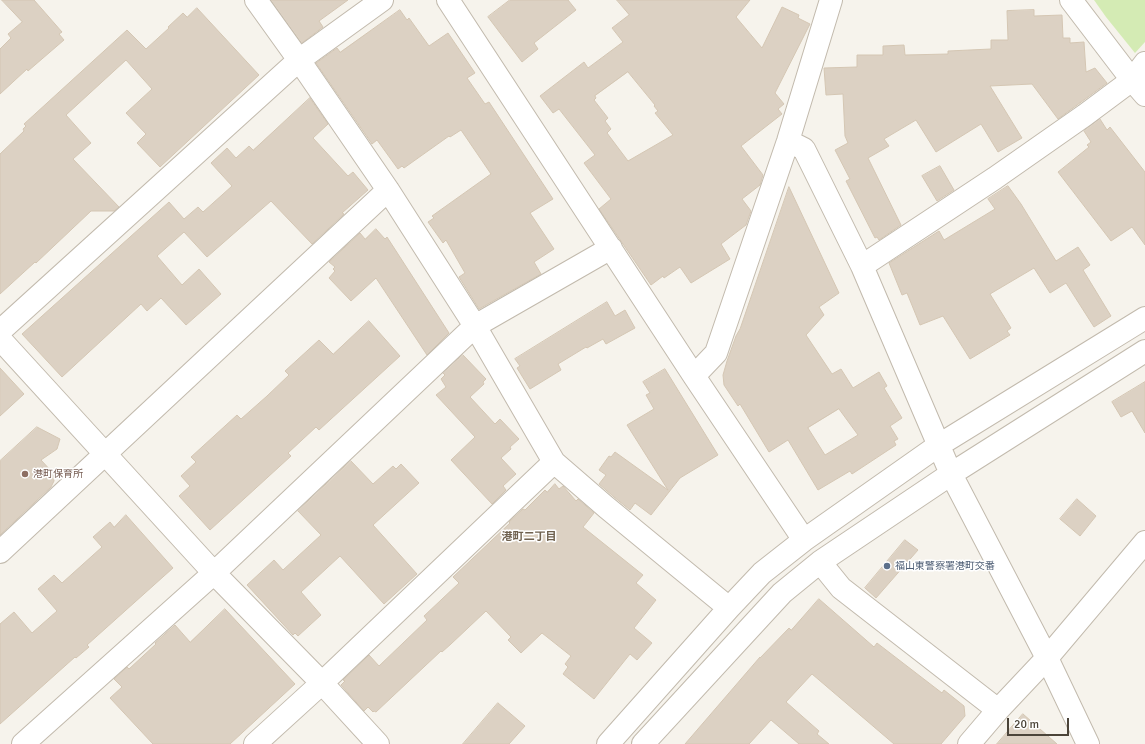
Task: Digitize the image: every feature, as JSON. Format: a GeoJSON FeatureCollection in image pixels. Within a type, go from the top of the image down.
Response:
{"type":"FeatureCollection","features":[{"type":"Feature","properties":{"kind":"street"},"geometry":{"type":"LineString","coordinates":[[256,0],[388,190],[475,326],[554,462],[606,507],[729,608]]}},
{"type":"Feature","properties":{"kind":"street"},"geometry":{"type":"LineString","coordinates":[[0,332],[299,60],[382,0]]}},
{"type":"Feature","properties":{"kind":"street"},"geometry":{"type":"LineString","coordinates":[[448,0],[694,376],[804,540]]}},
{"type":"Feature","properties":{"kind":"street"},"geometry":{"type":"LineString","coordinates":[[694,376],[716,353],[788,141],[831,0]]}},
{"type":"Feature","properties":{"kind":"street"},"geometry":{"type":"LineString","coordinates":[[1071,0],[1138,88]]}},
{"type":"Feature","properties":{"kind":"street"},"geometry":{"type":"LineString","coordinates":[[862,266],[996,178],[1085,115],[1138,88],[1145,63]]}},
{"type":"Feature","properties":{"kind":"street"},"geometry":{"type":"LineString","coordinates":[[788,141],[804,149],[862,266],[951,474],[1046,658],[1088,744]]}},
{"type":"Feature","properties":{"kind":"street"},"geometry":{"type":"LineString","coordinates":[[0,552],[388,190]]}},
{"type":"Feature","properties":{"kind":"street"},"geometry":{"type":"LineString","coordinates":[[23,744],[214,573],[475,326],[611,248]]}},
{"type":"Feature","properties":{"kind":"street"},"geometry":{"type":"LineString","coordinates":[[608,744],[762,572],[804,540],[939,444],[1145,318]]}},
{"type":"Feature","properties":{"kind":"street"},"geometry":{"type":"LineString","coordinates":[[0,339],[214,573],[322,683],[378,744]]}},
{"type":"Feature","properties":{"kind":"street"},"geometry":{"type":"LineString","coordinates":[[643,744],[782,593],[820,562],[951,474],[1145,351]]}},
{"type":"Feature","properties":{"kind":"street"},"geometry":{"type":"LineString","coordinates":[[255,744],[322,683],[554,462]]}},
{"type":"Feature","properties":{"kind":"street"},"geometry":{"type":"LineString","coordinates":[[969,744],[1046,658],[1145,542]]}},
{"type":"Feature","properties":{"kind":"street"},"geometry":{"type":"LineString","coordinates":[[820,562],[841,588],[998,710]]}},
{"type":"Feature","properties":{"kind":"green space"},"geometry":{"type":"Polygon","coordinates":[[[1094,0],[1145,0],[1145,42],[1135,53],[1106,17],[1094,0]]]}},
{"type":"Feature","properties":{"kind":"building"},"geometry":{"type":"Polygon","coordinates":[[[2,0],[34,0],[62,32],[59,34],[64,40],[28,71],[27,69],[0,94],[0,49],[11,38],[8,34],[22,22],[2,0]]]}},
{"type":"Feature","properties":{"kind":"building"},"geometry":{"type":"Polygon","coordinates":[[[271,0],[348,0],[319,21],[323,27],[302,43],[271,0]]]}},
{"type":"Feature","properties":{"kind":"building"},"geometry":{"type":"Polygon","coordinates":[[[510,0],[568,0],[576,10],[534,43],[538,49],[522,62],[488,17],[510,0]]]}},
{"type":"Feature","properties":{"kind":"building"},"geometry":{"type":"Polygon","coordinates":[[[617,0],[750,0],[736,17],[762,48],[782,7],[799,15],[798,18],[810,24],[775,93],[784,104],[778,109],[782,114],[741,146],[763,175],[760,185],[742,199],[751,211],[746,225],[721,244],[730,259],[691,283],[680,267],[664,278],[663,276],[651,285],[599,209],[611,199],[584,163],[595,155],[559,109],[553,113],[540,96],[584,62],[588,68],[623,42],[612,28],[629,15],[617,0]],[[628,72],[595,96],[596,98],[594,100],[608,118],[605,121],[611,129],[607,133],[628,161],[673,135],[655,113],[658,111],[654,106],[655,105],[628,72]]]}},
{"type":"Feature","properties":{"kind":"building"},"geometry":{"type":"Polygon","coordinates":[[[197,8],[259,75],[160,167],[137,143],[146,134],[126,113],[152,89],[126,60],[66,115],[91,143],[73,159],[119,207],[114,211],[91,211],[36,263],[35,262],[0,294],[0,154],[24,131],[23,129],[26,126],[24,124],[127,30],[146,49],[183,13],[187,17],[197,8]]]}},
{"type":"Feature","properties":{"kind":"building"},"geometry":{"type":"Polygon","coordinates":[[[400,10],[407,20],[409,18],[429,46],[448,33],[475,73],[467,78],[485,104],[489,102],[553,199],[530,213],[554,249],[534,262],[541,274],[479,309],[459,277],[465,273],[446,240],[443,243],[428,222],[434,218],[432,216],[491,174],[461,130],[450,137],[449,136],[404,168],[402,166],[398,169],[377,140],[372,144],[316,63],[337,48],[340,52],[400,10]]]}},
{"type":"Feature","properties":{"kind":"building"},"geometry":{"type":"Polygon","coordinates":[[[1034,10],[1034,16],[1062,15],[1063,38],[1070,38],[1070,43],[1084,42],[1086,72],[1095,68],[1107,83],[1058,119],[1032,84],[990,86],[1022,138],[998,152],[981,124],[936,152],[916,120],[884,139],[889,146],[868,158],[901,225],[879,240],[877,237],[875,238],[846,181],[850,179],[835,150],[848,143],[845,136],[843,94],[826,95],[824,68],[857,67],[857,55],[883,55],[883,46],[904,45],[905,55],[948,54],[948,51],[991,49],[991,40],[1008,40],[1007,11],[1034,10]]]}},
{"type":"Feature","properties":{"kind":"building"},"geometry":{"type":"Polygon","coordinates":[[[310,98],[328,124],[313,138],[348,176],[353,172],[368,190],[342,213],[344,214],[312,244],[271,201],[207,257],[184,232],[157,256],[182,285],[199,269],[221,294],[186,325],[161,298],[147,311],[141,304],[62,377],[22,334],[169,202],[184,219],[198,207],[203,212],[232,186],[211,163],[227,148],[236,158],[249,146],[253,150],[310,98]]]}},
{"type":"Feature","properties":{"kind":"building"},"geometry":{"type":"Polygon","coordinates":[[[1100,119],[1107,130],[1110,127],[1145,172],[1145,245],[1132,227],[1111,241],[1058,172],[1089,147],[1087,145],[1091,142],[1084,131],[1100,119]]]}},
{"type":"Feature","properties":{"kind":"building"},"geometry":{"type":"Polygon","coordinates":[[[940,166],[954,190],[937,201],[922,176],[940,166]]]}},
{"type":"Feature","properties":{"kind":"building"},"geometry":{"type":"Polygon","coordinates":[[[1008,186],[1021,204],[1056,261],[1078,247],[1090,265],[1083,270],[1111,316],[1094,327],[1066,283],[1050,293],[1034,268],[990,294],[1011,328],[1007,331],[1010,335],[970,359],[943,316],[920,325],[907,293],[902,295],[889,263],[939,231],[944,240],[995,209],[988,199],[1008,186]]]}},
{"type":"Feature","properties":{"kind":"building"},"geometry":{"type":"Polygon","coordinates":[[[789,187],[839,293],[819,307],[824,315],[806,335],[832,374],[841,369],[853,388],[879,372],[887,386],[884,388],[902,418],[890,426],[898,439],[894,441],[896,445],[852,474],[850,471],[818,490],[788,440],[769,452],[740,404],[738,406],[724,385],[723,375],[727,361],[740,329],[789,187]],[[839,409],[808,428],[825,455],[858,435],[839,409]]]}},
{"type":"Feature","properties":{"kind":"building"},"geometry":{"type":"Polygon","coordinates":[[[376,229],[385,239],[387,237],[449,333],[427,355],[376,278],[351,301],[329,278],[335,271],[333,269],[335,267],[329,262],[360,233],[365,239],[376,229]]]}},
{"type":"Feature","properties":{"kind":"building"},"geometry":{"type":"Polygon","coordinates":[[[607,302],[615,316],[625,310],[635,328],[606,344],[603,339],[587,348],[586,347],[558,364],[561,370],[530,389],[517,368],[520,366],[515,359],[607,302]]]}},
{"type":"Feature","properties":{"kind":"building"},"geometry":{"type":"Polygon","coordinates":[[[369,321],[400,356],[319,430],[316,427],[288,453],[291,456],[210,530],[179,496],[190,486],[181,476],[196,462],[191,457],[237,415],[241,419],[267,396],[289,375],[285,371],[319,340],[333,354],[369,321]]]}},
{"type":"Feature","properties":{"kind":"building"},"geometry":{"type":"Polygon","coordinates":[[[463,355],[486,379],[483,382],[484,384],[470,397],[495,424],[500,419],[519,439],[501,458],[516,474],[503,486],[506,490],[492,504],[451,460],[475,437],[436,395],[446,387],[441,379],[445,375],[443,373],[463,355]]]}},
{"type":"Feature","properties":{"kind":"building"},"geometry":{"type":"Polygon","coordinates":[[[0,368],[24,394],[0,416],[0,368]]]}},
{"type":"Feature","properties":{"kind":"building"},"geometry":{"type":"Polygon","coordinates":[[[665,369],[718,455],[680,478],[651,515],[635,503],[630,510],[614,497],[599,484],[606,475],[599,470],[609,456],[611,457],[615,452],[668,490],[627,425],[654,409],[646,395],[650,393],[643,382],[665,369]]]}},
{"type":"Feature","properties":{"kind":"building"},"geometry":{"type":"Polygon","coordinates":[[[1145,382],[1145,433],[1132,411],[1121,417],[1112,402],[1145,382]]]}},
{"type":"Feature","properties":{"kind":"building"},"geometry":{"type":"Polygon","coordinates":[[[37,427],[60,439],[57,449],[41,460],[53,473],[54,481],[51,487],[0,535],[0,461],[37,427]]]}},
{"type":"Feature","properties":{"kind":"building"},"geometry":{"type":"Polygon","coordinates":[[[351,461],[373,484],[393,466],[396,469],[401,464],[419,483],[373,525],[417,574],[384,604],[340,556],[301,592],[321,615],[298,636],[295,633],[293,635],[247,585],[274,560],[283,570],[321,535],[298,511],[351,461]]]}},
{"type":"Feature","properties":{"kind":"building"},"geometry":{"type":"Polygon","coordinates":[[[555,484],[559,489],[563,486],[576,501],[578,499],[594,513],[583,527],[643,575],[636,583],[656,600],[634,628],[652,643],[637,660],[630,654],[594,699],[563,674],[568,667],[565,664],[571,656],[542,633],[521,653],[508,640],[511,637],[486,611],[376,712],[373,712],[368,707],[364,711],[341,685],[345,681],[343,680],[369,655],[379,666],[427,620],[424,616],[459,583],[453,577],[523,509],[525,510],[545,490],[547,492],[555,484]]]}},
{"type":"Feature","properties":{"kind":"building"},"geometry":{"type":"Polygon","coordinates":[[[1077,499],[1096,516],[1080,536],[1060,519],[1077,499]]]}},
{"type":"Feature","properties":{"kind":"building"},"geometry":{"type":"Polygon","coordinates":[[[126,515],[173,568],[87,645],[89,647],[76,658],[75,657],[0,724],[0,624],[14,612],[32,633],[57,611],[38,589],[54,575],[62,583],[102,547],[93,537],[110,522],[114,527],[126,515]]]}},
{"type":"Feature","properties":{"kind":"building"},"geometry":{"type":"Polygon","coordinates":[[[905,540],[918,550],[876,598],[865,588],[905,540]]]}},
{"type":"Feature","properties":{"kind":"building"},"geometry":{"type":"Polygon","coordinates":[[[819,599],[874,647],[877,643],[942,693],[944,690],[964,706],[965,716],[941,744],[894,744],[812,674],[786,702],[819,731],[817,734],[829,744],[799,744],[771,720],[749,744],[685,744],[760,657],[789,628],[791,630],[819,599]]]}},
{"type":"Feature","properties":{"kind":"building"},"geometry":{"type":"Polygon","coordinates":[[[225,609],[295,684],[230,744],[153,744],[110,698],[122,687],[114,679],[127,667],[129,669],[175,625],[190,642],[225,609]]]}},
{"type":"Feature","properties":{"kind":"building"},"geometry":{"type":"Polygon","coordinates":[[[498,703],[525,726],[509,744],[463,744],[498,703]]]}},
{"type":"Feature","properties":{"kind":"building"},"geometry":{"type":"Polygon","coordinates":[[[1023,714],[1057,744],[997,744],[1023,714]]]}},
{"type":"Feature","properties":{"kind":"place","name":"港町保育所"},"geometry":{"type":"Point","coordinates":[25,474]}},
{"type":"Feature","properties":{"kind":"place","name":"福山東警察署港町交番"},"geometry":{"type":"Point","coordinates":[887,566]}},
{"type":"Feature","properties":{"kind":"district","name":"港町二丁目"},"geometry":{"type":"Point","coordinates":[529,537]}}]}
